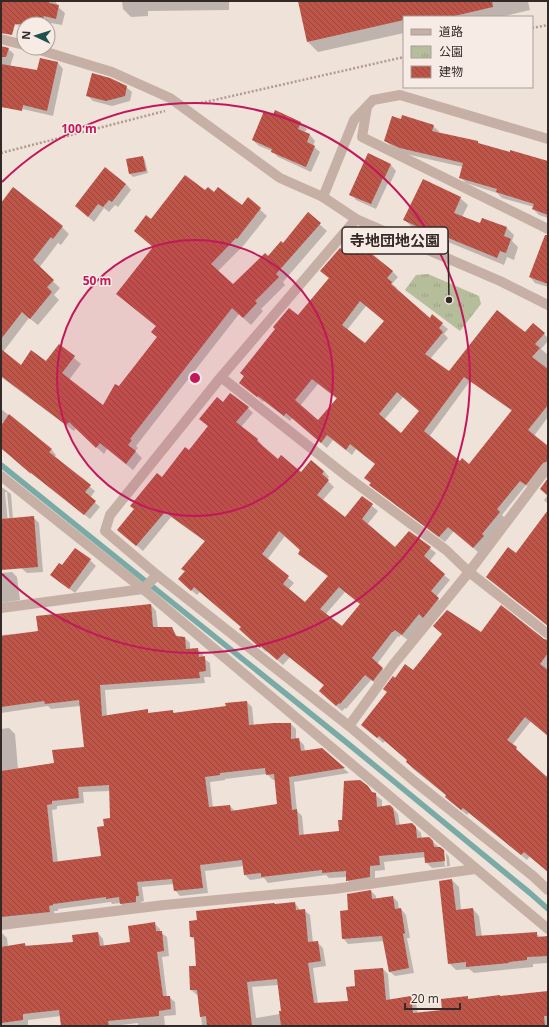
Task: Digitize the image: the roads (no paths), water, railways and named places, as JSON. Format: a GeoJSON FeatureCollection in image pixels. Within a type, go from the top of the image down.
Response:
{"type":"FeatureCollection","features":[{"type":"Feature","properties":{"kind":"street"},"geometry":{"type":"LineString","coordinates":[[1,39],[16,44]]}},
{"type":"Feature","properties":{"kind":"street"},"geometry":{"type":"LineString","coordinates":[[56,55],[112,72],[170,98],[280,178],[323,197],[356,219],[500,280],[548,306]]}},
{"type":"Feature","properties":{"kind":"street"},"geometry":{"type":"LineString","coordinates":[[323,197],[354,120],[373,100],[400,95],[548,139]]}},
{"type":"Feature","properties":{"kind":"street"},"geometry":{"type":"LineString","coordinates":[[367,107],[362,137],[548,229]]}},
{"type":"Feature","properties":{"kind":"street"},"geometry":{"type":"LineString","coordinates":[[356,219],[220,377],[110,515],[105,531],[157,575],[349,726],[414,781],[533,876],[548,890]]}},
{"type":"Feature","properties":{"kind":"street"},"geometry":{"type":"LineString","coordinates":[[220,377],[349,478],[446,550],[469,572],[548,634]]}},
{"type":"Feature","properties":{"kind":"street"},"geometry":{"type":"LineString","coordinates":[[349,726],[393,665],[469,572],[548,467]]}},
{"type":"Feature","properties":{"kind":"street"},"geometry":{"type":"LineString","coordinates":[[1,476],[143,589],[548,929]]}},
{"type":"Feature","properties":{"kind":"street"},"geometry":{"type":"LineString","coordinates":[[1,608],[143,589],[157,575]]}},
{"type":"Feature","properties":{"kind":"street"},"geometry":{"type":"LineString","coordinates":[[1,925],[164,905],[334,888],[475,869]]}},
{"type":"Feature","properties":{"kind":"waterway"},"geometry":{"type":"LineString","coordinates":[[1,465],[346,742],[548,909]]}},
{"type":"Feature","properties":{"kind":"place","name":"寺地団地公園"},"geometry":{"type":"Point","coordinates":[449,300]}}]}
